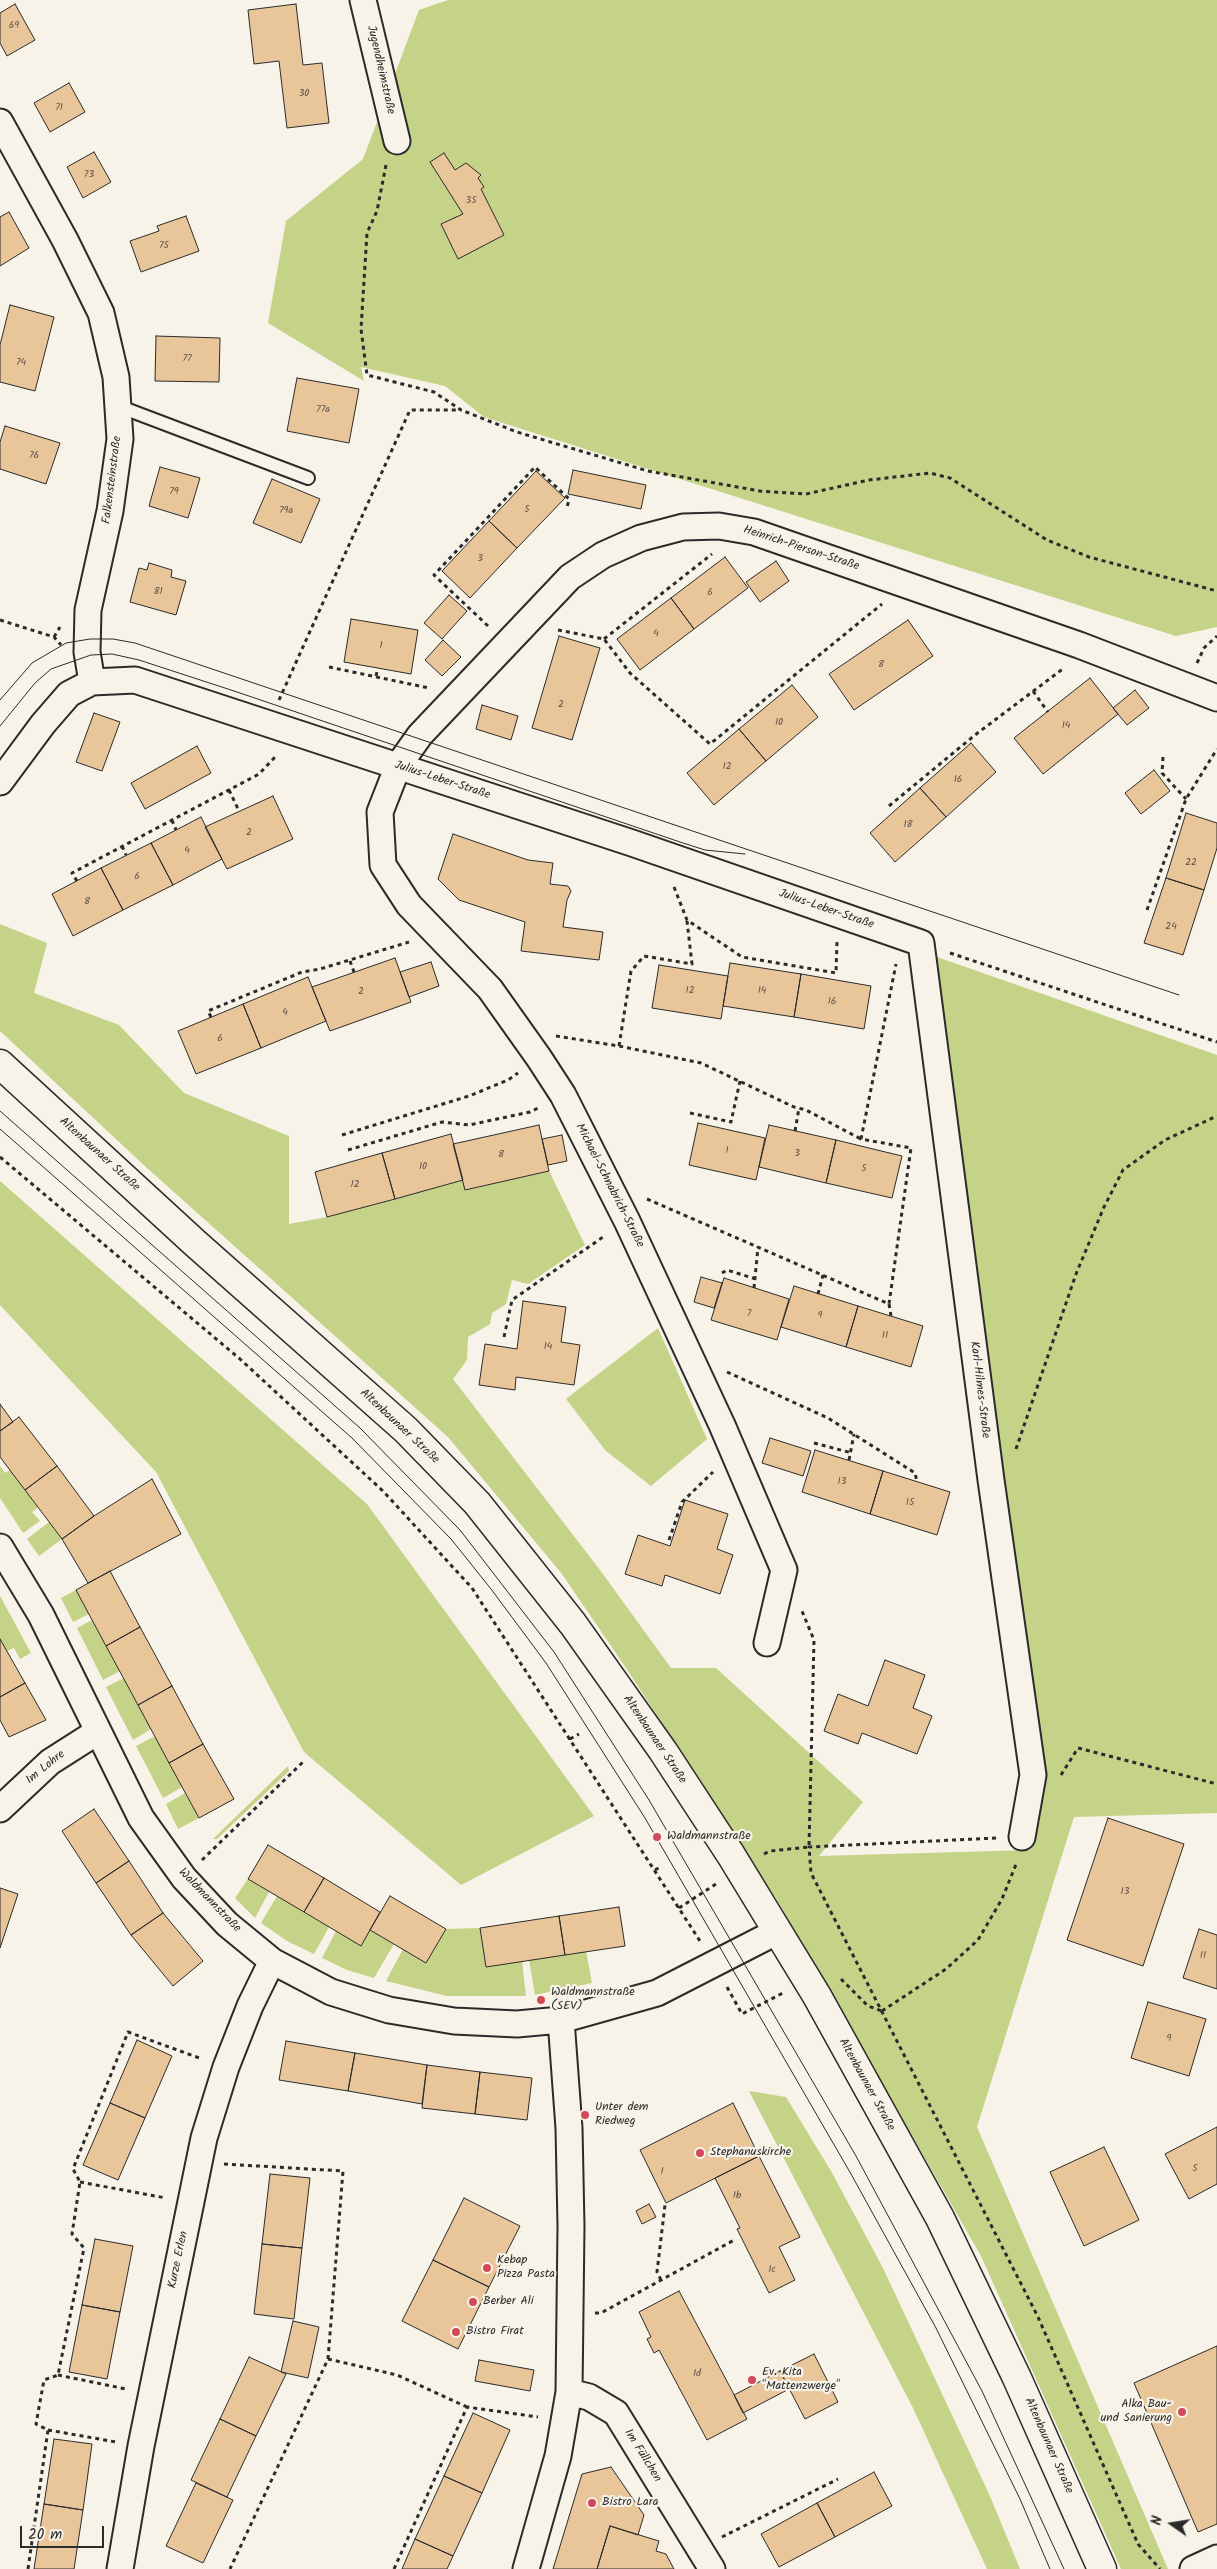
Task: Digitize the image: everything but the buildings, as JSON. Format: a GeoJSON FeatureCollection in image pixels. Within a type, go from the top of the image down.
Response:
{"type":"FeatureCollection","features":[{"type":"Feature","properties":{"kind":"main road","name":"Altenbaunaer Straße"},"geometry":{"type":"LineString","coordinates":[[0,1064],[195,1243],[406,1430],[477,1503],[574,1624],[663,1751],[740,1868],[808,1980],[940,2218],[1017,2378],[1102,2569]]}},
{"type":"Feature","properties":{"kind":"street","name":"Jugendheimstraße"},"geometry":{"type":"LineString","coordinates":[[363,0],[392,149]]}},
{"type":"Feature","properties":{"kind":"street","name":"Falkensteinstraße"},"geometry":{"type":"LineString","coordinates":[[0,122],[65,240],[101,313],[116,377],[120,439],[110,511],[88,610],[87,652],[92,682]]}},
{"type":"Feature","properties":{"kind":"street","name":"Heinrich-Pierson-Straße"},"geometry":{"type":"LineString","coordinates":[[398,766],[420,735],[570,577],[603,555],[641,538],[683,527],[726,527],[754,532],[1080,645],[1186,684],[1217,698]]}},
{"type":"Feature","properties":{"kind":"street","name":"Julius-Leber-Straße"},"geometry":{"type":"LineString","coordinates":[[0,782],[43,724],[69,694],[92,682],[136,680],[660,853],[911,939]]}},
{"type":"Feature","properties":{"kind":"street","name":"Michael-Schnabrich-Straße"},"geometry":{"type":"LineString","coordinates":[[398,766],[380,812],[383,865],[409,906],[490,990],[536,1053],[563,1095],[623,1212],[698,1372],[784,1570]]}},
{"type":"Feature","properties":{"kind":"street","name":"Karl-Hilmes-Straße"},"geometry":{"type":"LineString","coordinates":[[911,939],[1033,1775],[1022,1836]]}},
{"type":"Feature","properties":{"kind":"street","name":"Waldmannstraße"},"geometry":{"type":"LineString","coordinates":[[0,1547],[40,1615],[141,1818],[184,1878],[227,1924],[272,1961],[331,1992],[389,2010],[454,2021],[516,2024],[561,2020],[657,1993],[778,1931]]}},
{"type":"Feature","properties":{"kind":"street"},"geometry":{"type":"LineString","coordinates":[[767,1642],[784,1570]]}},
{"type":"Feature","properties":{"kind":"street","name":"Im Lohre"},"geometry":{"type":"LineString","coordinates":[[0,1809],[50,1762],[97,1732]]}},
{"type":"Feature","properties":{"kind":"street","name":"Kurze Erlen"},"geometry":{"type":"LineString","coordinates":[[120,2569],[140,2446],[199,2162],[226,2067],[250,2006],[272,1961]]}},
{"type":"Feature","properties":{"kind":"street"},"geometry":{"type":"LineString","coordinates":[[526,2569],[540,2523],[566,2420],[569,2392],[569,2128],[561,2020]]}},
{"type":"Feature","properties":{"kind":"street","name":"Im Füllchen"},"geometry":{"type":"LineString","coordinates":[[569,2392],[589,2397],[616,2413],[706,2559]]}},
{"type":"Feature","properties":{"kind":"street"},"geometry":{"type":"LineString","coordinates":[[1193,2569],[1217,2558]]}},
{"type":"Feature","properties":{"kind":"lane"},"geometry":{"type":"LineString","coordinates":[[118,406],[308,478]]}},
{"type":"Feature","properties":{"kind":"path"},"geometry":{"type":"LineString","coordinates":[[392,149],[377,212],[367,233],[361,329],[367,375],[434,392],[460,410],[517,432],[648,470],[760,492],[806,494],[869,480],[930,474],[950,478],[1046,540],[1089,557],[1217,592]]}},
{"type":"Feature","properties":{"kind":"path"},"geometry":{"type":"LineString","coordinates":[[268,724],[410,410],[460,410]]}},
{"type":"Feature","properties":{"kind":"path"},"geometry":{"type":"LineString","coordinates":[[506,644],[434,575],[511,495],[535,466],[568,499],[567,508]]}},
{"type":"Feature","properties":{"kind":"path"},"geometry":{"type":"LineString","coordinates":[[604,639],[722,545],[726,527]]}},
{"type":"Feature","properties":{"kind":"path"},"geometry":{"type":"LineString","coordinates":[[533,616],[545,628],[604,639],[630,673],[710,744],[888,599],[896,581]]}},
{"type":"Feature","properties":{"kind":"path"},"geometry":{"type":"LineString","coordinates":[[0,620],[54,637],[92,682]]}},
{"type":"Feature","properties":{"kind":"path"},"geometry":{"type":"LineString","coordinates":[[1186,684],[1204,648],[1217,636]]}},
{"type":"Feature","properties":{"kind":"path"},"geometry":{"type":"LineString","coordinates":[[889,806],[975,735],[1071,662],[1080,645]]}},
{"type":"Feature","properties":{"kind":"path"},"geometry":{"type":"LineString","coordinates":[[329,666],[440,690],[455,698]]}},
{"type":"Feature","properties":{"kind":"path"},"geometry":{"type":"LineString","coordinates":[[376,676],[378,668]]}},
{"type":"Feature","properties":{"kind":"path"},"geometry":{"type":"LineString","coordinates":[[1033,691],[1048,712]]}},
{"type":"Feature","properties":{"kind":"path"},"geometry":{"type":"LineString","coordinates":[[76,881],[72,873],[260,774],[294,732]]}},
{"type":"Feature","properties":{"kind":"path"},"geometry":{"type":"LineString","coordinates":[[1147,910],[1186,800],[1217,749]]}},
{"type":"Feature","properties":{"kind":"path"},"geometry":{"type":"LineString","coordinates":[[1163,756],[1162,773],[1186,800]]}},
{"type":"Feature","properties":{"kind":"path"},"geometry":{"type":"LineString","coordinates":[[229,790],[239,811]]}},
{"type":"Feature","properties":{"kind":"path"},"geometry":{"type":"LineString","coordinates":[[172,820],[176,830]]}},
{"type":"Feature","properties":{"kind":"path"},"geometry":{"type":"LineString","coordinates":[[122,846],[126,856]]}},
{"type":"Feature","properties":{"kind":"path"},"geometry":{"type":"LineString","coordinates":[[619,1046],[631,971],[644,956],[692,964],[687,920],[660,853]]}},
{"type":"Feature","properties":{"kind":"path"},"geometry":{"type":"LineString","coordinates":[[687,920],[742,957],[836,973],[839,914]]}},
{"type":"Feature","properties":{"kind":"path"},"geometry":{"type":"LineString","coordinates":[[211,1017],[208,1011],[302,972],[350,961],[410,942],[427,924]]}},
{"type":"Feature","properties":{"kind":"path"},"geometry":{"type":"LineString","coordinates":[[861,1139],[911,939],[1217,1042]]}},
{"type":"Feature","properties":{"kind":"path"},"geometry":{"type":"LineString","coordinates":[[350,961],[354,972]]}},
{"type":"Feature","properties":{"kind":"path"},"geometry":{"type":"LineString","coordinates":[[273,984],[276,990]]}},
{"type":"Feature","properties":{"kind":"path"},"geometry":{"type":"LineString","coordinates":[[342,1135],[469,1096],[508,1080],[553,1036],[619,1046],[701,1063],[861,1139],[911,1148],[889,1304],[891,1316]]}},
{"type":"Feature","properties":{"kind":"path"},"geometry":{"type":"LineString","coordinates":[[690,1113],[731,1122],[740,1080]]}},
{"type":"Feature","properties":{"kind":"path"},"geometry":{"type":"LineString","coordinates":[[348,1150],[442,1122],[468,1125],[530,1112],[563,1095]]}},
{"type":"Feature","properties":{"kind":"path"},"geometry":{"type":"LineString","coordinates":[[795,1131],[799,1108]]}},
{"type":"Feature","properties":{"kind":"path"},"geometry":{"type":"LineString","coordinates":[[991,1480],[1007,1468],[1015,1450],[1076,1274],[1104,1207],[1123,1170],[1165,1140],[1217,1116]]}},
{"type":"Feature","properties":{"kind":"path"},"geometry":{"type":"LineString","coordinates":[[0,1157],[240,1359],[383,1491],[472,1588],[714,1964]]}},
{"type":"Feature","properties":{"kind":"path"},"geometry":{"type":"LineString","coordinates":[[504,1337],[512,1300],[623,1212],[637,1196],[889,1304]]}},
{"type":"Feature","properties":{"kind":"path"},"geometry":{"type":"LineString","coordinates":[[754,1288],[758,1247]]}},
{"type":"Feature","properties":{"kind":"path"},"geometry":{"type":"LineString","coordinates":[[722,1273],[728,1270],[756,1279]]}},
{"type":"Feature","properties":{"kind":"path"},"geometry":{"type":"LineString","coordinates":[[818,1294],[823,1275]]}},
{"type":"Feature","properties":{"kind":"path"},"geometry":{"type":"LineString","coordinates":[[698,1372],[716,1367],[828,1418],[915,1473],[917,1482]]}},
{"type":"Feature","properties":{"kind":"path"},"geometry":{"type":"LineString","coordinates":[[849,1460],[852,1453],[854,1434]]}},
{"type":"Feature","properties":{"kind":"path"},"geometry":{"type":"LineString","coordinates":[[814,1443],[852,1453]]}},
{"type":"Feature","properties":{"kind":"path"},"geometry":{"type":"LineString","coordinates":[[669,1540],[682,1502],[718,1468],[736,1457]]}},
{"type":"Feature","properties":{"kind":"path"},"geometry":{"type":"LineString","coordinates":[[784,1570],[814,1640],[809,1847],[811,1874],[1038,2317],[1138,2544],[1160,2569]]}},
{"type":"Feature","properties":{"kind":"path"},"geometry":{"type":"LineString","coordinates":[[570,1739],[579,1734]]}},
{"type":"Feature","properties":{"kind":"path"},"geometry":{"type":"LineString","coordinates":[[1058,1780],[1078,1748],[1217,1784]]}},
{"type":"Feature","properties":{"kind":"path"},"geometry":{"type":"LineString","coordinates":[[184,1878],[304,1761]]}},
{"type":"Feature","properties":{"kind":"path"},"geometry":{"type":"LineString","coordinates":[[679,1908],[740,1868],[770,1851],[809,1847],[1022,1836],[1015,1869],[1002,1899],[978,1940],[946,1969],[882,2011]]}},
{"type":"Feature","properties":{"kind":"path"},"geometry":{"type":"LineString","coordinates":[[655,1870],[662,1866]]}},
{"type":"Feature","properties":{"kind":"path"},"geometry":{"type":"LineString","coordinates":[[58,2375],[84,2248],[72,2234],[80,2182],[73,2169],[128,2032],[226,2067]]}},
{"type":"Feature","properties":{"kind":"path"},"geometry":{"type":"LineString","coordinates":[[199,2162],[343,2172],[328,2359],[230,2569]]}},
{"type":"Feature","properties":{"kind":"path"},"geometry":{"type":"LineString","coordinates":[[80,2182],[190,2203]]}},
{"type":"Feature","properties":{"kind":"path"},"geometry":{"type":"LineString","coordinates":[[661,2280],[657,2272],[665,2205]]}},
{"type":"Feature","properties":{"kind":"path"},"geometry":{"type":"LineString","coordinates":[[570,2315],[601,2312],[736,2239]]}},
{"type":"Feature","properties":{"kind":"path"},"geometry":{"type":"LineString","coordinates":[[328,2359],[397,2375],[467,2407],[566,2420]]}},
{"type":"Feature","properties":{"kind":"path"},"geometry":{"type":"LineString","coordinates":[[140,2446],[48,2430],[36,2424],[44,2380],[58,2375],[151,2395]]}},
{"type":"Feature","properties":{"kind":"path"},"geometry":{"type":"LineString","coordinates":[[394,2569],[467,2407]]}},
{"type":"Feature","properties":{"kind":"path"},"geometry":{"type":"LineString","coordinates":[[28,2569],[48,2430]]}},
{"type":"Feature","properties":{"kind":"path"},"geometry":{"type":"LineString","coordinates":[[706,2559],[838,2479]]}},
{"type":"Feature","properties":{"kind":"green space"},"geometry":{"type":"Polygon","coordinates":[[[448,0],[1217,0],[1217,627],[1176,636],[484,417],[445,386],[361,367],[364,381],[268,323],[286,221],[363,159],[419,10],[448,0]]]}},
{"type":"Feature","properties":{"kind":"green space"},"geometry":{"type":"Polygon","coordinates":[[[0,924],[47,943],[34,993],[119,1025],[184,1093],[289,1136],[289,1224],[327,1217],[463,1180],[466,1190],[549,1171],[585,1245],[528,1284],[512,1280],[506,1304],[492,1313],[490,1324],[468,1337],[467,1360],[453,1379],[600,1570],[671,1668],[716,1668],[863,1802],[819,1856],[1031,1850],[1043,1773],[932,963],[937,957],[1217,1055],[1217,1813],[1074,1817],[977,2127],[1168,2569],[1121,2569],[981,2256],[777,1900],[628,1671],[562,1574],[448,1437],[147,1168],[0,1031],[0,924]]]}},
{"type":"Feature","properties":{"kind":"green space"},"geometry":{"type":"Polygon","coordinates":[[[0,1181],[367,1504],[594,1816],[461,1885],[304,1752],[156,1472],[0,1305],[0,1181]]]}},
{"type":"Feature","properties":{"kind":"green space"},"geometry":{"type":"Polygon","coordinates":[[[658,1328],[707,1439],[651,1486],[606,1451],[566,1399],[658,1328]]]}},
{"type":"Feature","properties":{"kind":"green space"},"geometry":{"type":"Polygon","coordinates":[[[0,1466],[5,1473],[10,1470],[38,1507],[32,1512],[40,1521],[23,1533],[0,1498],[0,1466]]]}},
{"type":"Feature","properties":{"kind":"green space"},"geometry":{"type":"Polygon","coordinates":[[[49,1522],[62,1539],[39,1556],[27,1539],[49,1522]]]}},
{"type":"Feature","properties":{"kind":"green space"},"geometry":{"type":"Polygon","coordinates":[[[76,1590],[89,1614],[73,1622],[61,1598],[76,1590]]]}},
{"type":"Feature","properties":{"kind":"green space"},"geometry":{"type":"Polygon","coordinates":[[[0,1596],[31,1653],[20,1659],[14,1648],[7,1651],[0,1639],[0,1596]]]}},
{"type":"Feature","properties":{"kind":"green space"},"geometry":{"type":"Polygon","coordinates":[[[92,1620],[120,1671],[103,1680],[77,1628],[92,1620]]]}},
{"type":"Feature","properties":{"kind":"green space"},"geometry":{"type":"Polygon","coordinates":[[[124,1678],[151,1729],[133,1740],[106,1687],[124,1678]]]}},
{"type":"Feature","properties":{"kind":"green space"},"geometry":{"type":"Polygon","coordinates":[[[155,1736],[182,1787],[163,1798],[136,1746],[155,1736]]]}},
{"type":"Feature","properties":{"kind":"green space"},"geometry":{"type":"Polygon","coordinates":[[[288,1766],[289,1771],[217,1839],[213,1839],[288,1766]]]}},
{"type":"Feature","properties":{"kind":"green space"},"geometry":{"type":"Polygon","coordinates":[[[185,1793],[199,1818],[178,1829],[166,1804],[185,1793]]]}},
{"type":"Feature","properties":{"kind":"green space"},"geometry":{"type":"Polygon","coordinates":[[[248,1879],[269,1892],[255,1918],[235,1898],[248,1879]]]}},
{"type":"Feature","properties":{"kind":"green space"},"geometry":{"type":"Polygon","coordinates":[[[277,1896],[329,1927],[314,1954],[287,1941],[261,1923],[277,1896]]]}},
{"type":"Feature","properties":{"kind":"green space"},"geometry":{"type":"Polygon","coordinates":[[[480,1928],[486,1967],[522,1961],[526,1996],[447,1996],[386,1981],[403,1949],[426,1963],[446,1929],[480,1928]]]}},
{"type":"Feature","properties":{"kind":"green space"},"geometry":{"type":"Polygon","coordinates":[[[370,1930],[394,1944],[374,1978],[347,1970],[322,1958],[336,1931],[370,1930]]]}},
{"type":"Feature","properties":{"kind":"green space"},"geometry":{"type":"Polygon","coordinates":[[[586,1951],[592,1983],[535,1995],[529,1960],[586,1951]]]}},
{"type":"Feature","properties":{"kind":"green space"},"geometry":{"type":"Polygon","coordinates":[[[749,2091],[786,2097],[831,2171],[882,2266],[990,2496],[1020,2569],[987,2569],[913,2408],[749,2091]]]}},
{"type":"Feature","properties":{"kind":"tram line"},"geometry":{"type":"LineString","coordinates":[[0,700],[32,663],[66,643],[90,639],[113,639],[135,643],[1179,995]]}},
{"type":"Feature","properties":{"kind":"tram line"},"geometry":{"type":"LineString","coordinates":[[0,726],[35,683],[51,669],[91,655],[112,654],[139,660],[234,691],[705,850],[745,854]]}},
{"type":"Feature","properties":{"kind":"tram line"},"geometry":{"type":"LineString","coordinates":[[0,1111],[360,1428],[460,1530],[554,1652],[649,1800],[856,2156],[982,2391],[1064,2569]]}},
{"type":"Feature","properties":{"kind":"tram line"},"geometry":{"type":"LineString","coordinates":[[0,1129],[352,1438],[451,1539],[546,1663],[645,1818],[851,2174],[936,2328],[1020,2499],[1050,2569]]}},
{"type":"Feature","properties":{"kind":"place","name":"Waldmannstraße"},"geometry":{"type":"Point","coordinates":[657,1837]}},
{"type":"Feature","properties":{"kind":"place","name":"Waldmannstraße (SEV)"},"geometry":{"type":"Point","coordinates":[541,2000]}},
{"type":"Feature","properties":{"kind":"place","name":"Unter dem Riedweg"},"geometry":{"type":"Point","coordinates":[585,2115]}},
{"type":"Feature","properties":{"kind":"place","name":"Stephanuskirche"},"geometry":{"type":"Point","coordinates":[700,2153]}},
{"type":"Feature","properties":{"kind":"place","name":"Kebap Pizza Pasta"},"geometry":{"type":"Point","coordinates":[487,2268]}},
{"type":"Feature","properties":{"kind":"place","name":"Berber Ali"},"geometry":{"type":"Point","coordinates":[473,2302]}},
{"type":"Feature","properties":{"kind":"place","name":"Bistro Firat"},"geometry":{"type":"Point","coordinates":[456,2332]}},
{"type":"Feature","properties":{"kind":"place","name":"Ev. Kita \"Mattenzwerge\""},"geometry":{"type":"Point","coordinates":[752,2380]}},
{"type":"Feature","properties":{"kind":"place","name":"Alka Bau- und Sanierung"},"geometry":{"type":"Point","coordinates":[1182,2412]}},
{"type":"Feature","properties":{"kind":"place","name":"Bistro Lara"},"geometry":{"type":"Point","coordinates":[592,2503]}}]}
